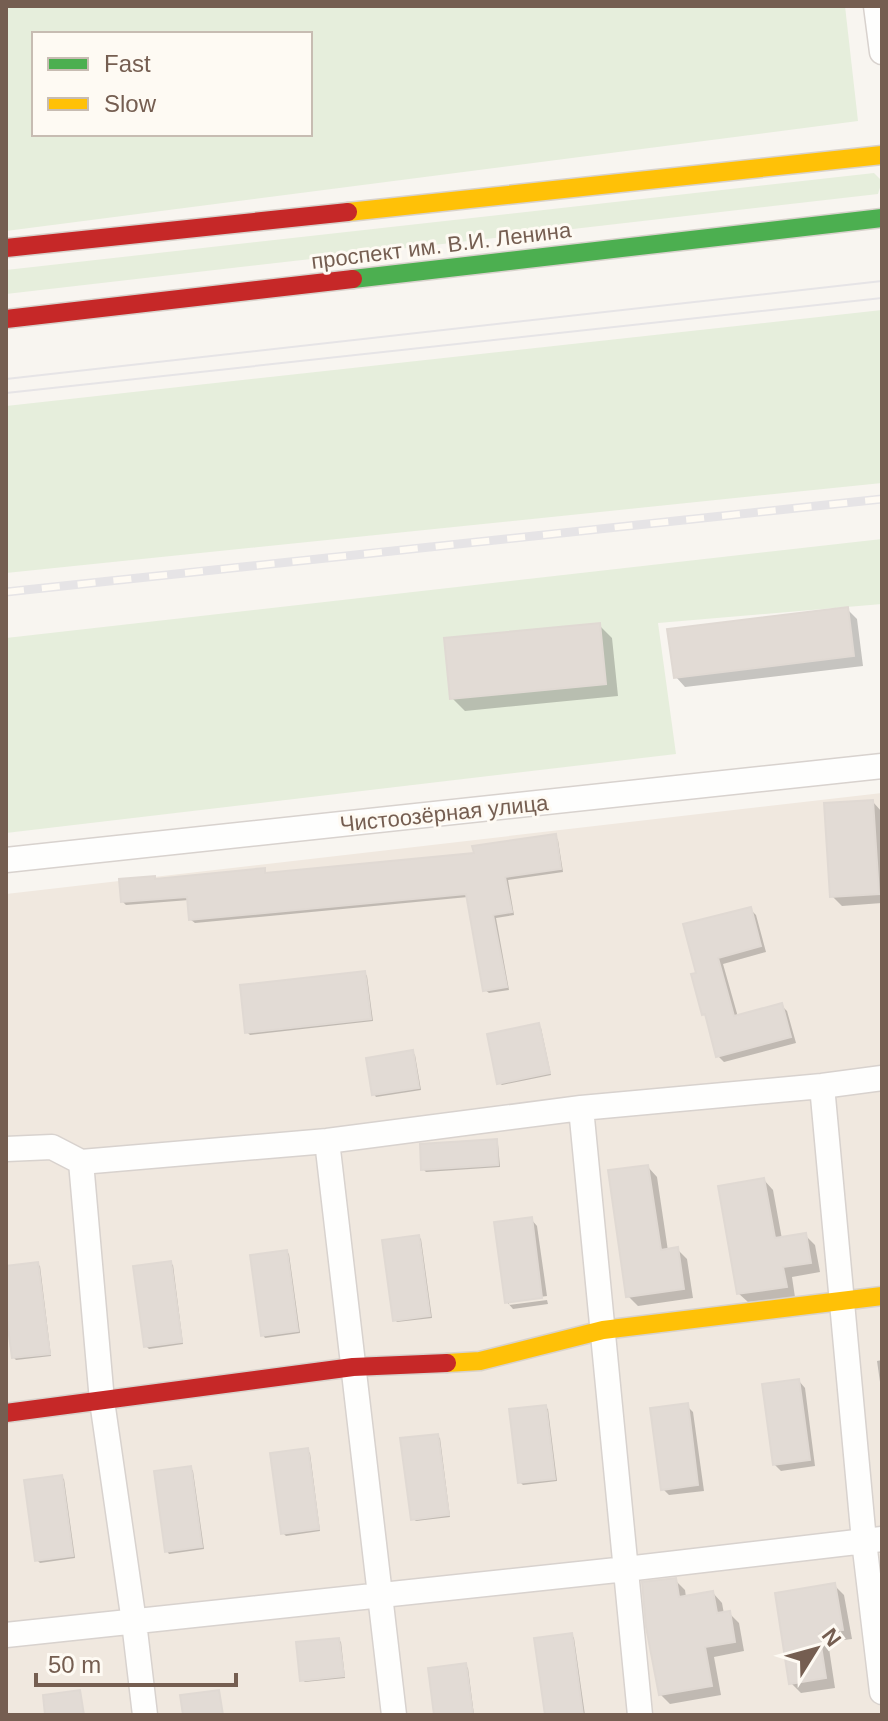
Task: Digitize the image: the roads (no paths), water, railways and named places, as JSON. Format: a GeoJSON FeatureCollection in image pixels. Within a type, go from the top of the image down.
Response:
{"type":"FeatureCollection","features":[{"type":"Feature","properties":{"kind":"main road","name":"проспект им. В.И. Ленина"},"geometry":{"type":"LineString","coordinates":[[6,248],[882,155]]}},
{"type":"Feature","properties":{"kind":"main road","name":"проспект им. В.И. Ленина"},"geometry":{"type":"LineString","coordinates":[[6,319],[882,218]]}},
{"type":"Feature","properties":{"kind":"main road"},"geometry":{"type":"LineString","coordinates":[[6,1413],[353,1367],[480,1361],[603,1330],[882,1296]]}},
{"type":"Feature","properties":{"kind":"street"},"geometry":{"type":"LineString","coordinates":[[876,6],[882,52]]}},
{"type":"Feature","properties":{"kind":"street","name":"Чистоозёрная улица"},"geometry":{"type":"LineString","coordinates":[[6,860],[882,766]]}},
{"type":"Feature","properties":{"kind":"street"},"geometry":{"type":"LineString","coordinates":[[6,1149],[52,1147],[81,1162],[327,1141],[581,1108],[882,1078]]}},
{"type":"Feature","properties":{"kind":"street"},"geometry":{"type":"LineString","coordinates":[[822,1086],[842,1301],[873,1540],[882,1692]]}},
{"type":"Feature","properties":{"kind":"street"},"geometry":{"type":"LineString","coordinates":[[581,1108],[640,1715]]}},
{"type":"Feature","properties":{"kind":"street"},"geometry":{"type":"LineString","coordinates":[[327,1141],[394,1715]]}},
{"type":"Feature","properties":{"kind":"street"},"geometry":{"type":"LineString","coordinates":[[81,1162],[102,1401],[145,1715]]}},
{"type":"Feature","properties":{"kind":"street"},"geometry":{"type":"LineString","coordinates":[[6,1635],[873,1540]]}},
{"type":"Feature","properties":{"kind":"tram line"},"geometry":{"type":"LineString","coordinates":[[6,379],[882,281]]}},
{"type":"Feature","properties":{"kind":"tram line"},"geometry":{"type":"LineString","coordinates":[[6,393],[882,298]]}},
{"type":"Feature","properties":{"kind":"railway"},"geometry":{"type":"LineString","coordinates":[[6,592],[882,499]]}}]}
